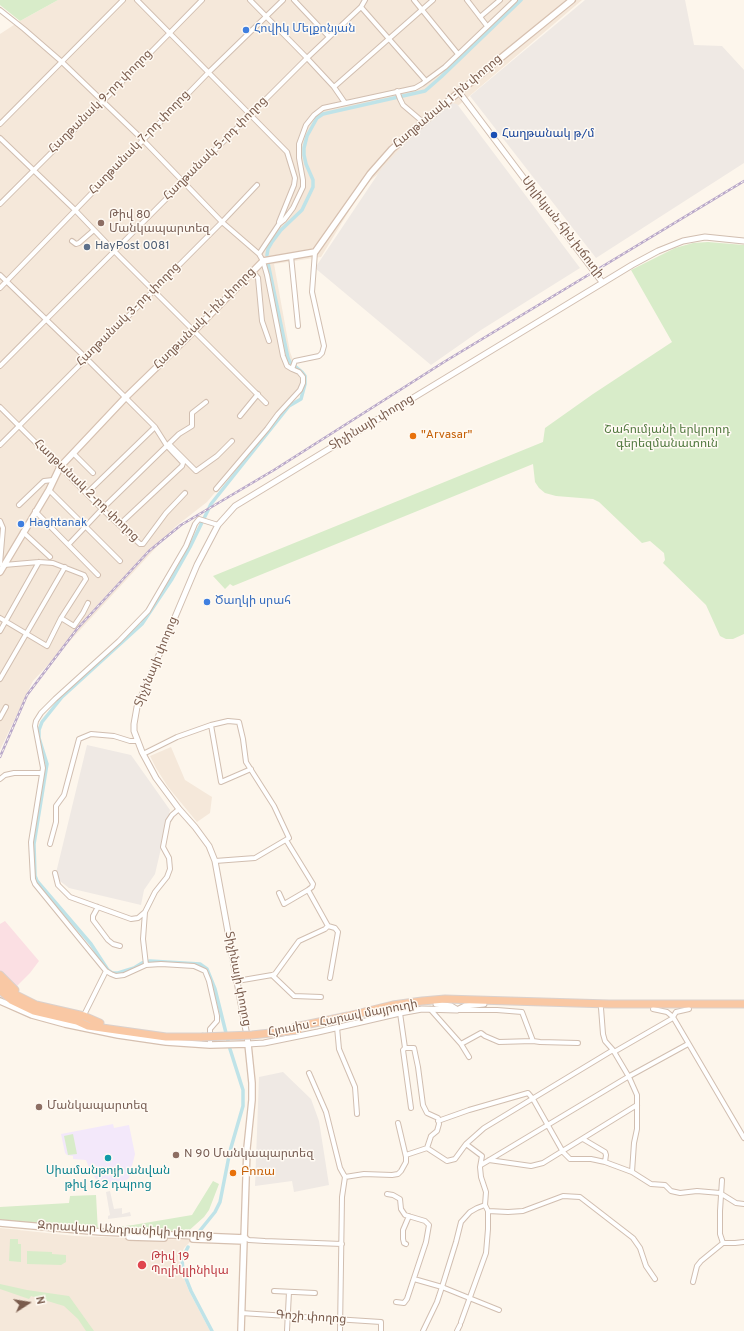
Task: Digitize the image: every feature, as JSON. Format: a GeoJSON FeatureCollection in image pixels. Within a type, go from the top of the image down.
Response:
{"type":"FeatureCollection","features":[{"type":"Feature","properties":{"kind":"highway"},"geometry":{"type":"LineString","coordinates":[[0,975],[15,990],[31,1002]]}},
{"type":"Feature","properties":{"kind":"highway","name":"Հյուսիս - Հարավ մայրուղի"},"geometry":{"type":"LineString","coordinates":[[0,983],[16,995],[31,1002],[84,1016],[100,1023],[202,1035]]}},
{"type":"Feature","properties":{"kind":"highway","name":"Հյուսիս - Հարավ մայրուղի"},"geometry":{"type":"LineString","coordinates":[[0,990],[4,1000],[34,1011],[77,1021],[82,1026],[166,1037],[202,1035],[257,1035],[333,1023],[395,1008],[436,1004],[653,1009],[744,1009]]}},
{"type":"Feature","properties":{"kind":"highway"},"geometry":{"type":"LineString","coordinates":[[0,994],[4,1000]]}},
{"type":"Feature","properties":{"kind":"highway","name":"Հյուսիս - Հարավ մայրուղի"},"geometry":{"type":"LineString","coordinates":[[296,1028],[393,1005],[422,1000],[445,999],[609,1004],[744,1004]]}},
{"type":"Feature","properties":{"kind":"highway","name":"Հյուսիս - Հարավ մայրուղի"},"geometry":{"type":"LineString","coordinates":[[82,1026],[100,1023]]}},
{"type":"Feature","properties":{"kind":"main road","name":"Հաղթանակ 1-ին փողոց"},"geometry":{"type":"LineString","coordinates":[[1,567],[49,490],[60,466],[125,398],[263,261],[315,252],[366,180],[392,149],[572,0]]}},
{"type":"Feature","properties":{"kind":"main road"},"geometry":{"type":"LineString","coordinates":[[82,1026],[141,1039],[210,1045],[248,1044]]}},
{"type":"Feature","properties":{"kind":"main road","name":"Տիչինայի փողոց"},"geometry":{"type":"LineString","coordinates":[[241,1331],[246,1240],[247,1148],[252,1100],[248,1044]]}},
{"type":"Feature","properties":{"kind":"main road","name":"Զորավար Անդրանիկի փողոց"},"geometry":{"type":"LineString","coordinates":[[0,1223],[25,1228]]}},
{"type":"Feature","properties":{"kind":"main road","name":"Զորավար Անդրանիկի փողոց"},"geometry":{"type":"LineString","coordinates":[[0,1227],[101,1234],[246,1240]]}},
{"type":"Feature","properties":{"kind":"street"},"geometry":{"type":"LineString","coordinates":[[0,124],[123,0]]}},
{"type":"Feature","properties":{"kind":"street"},"geometry":{"type":"LineString","coordinates":[[137,0],[287,152],[295,178],[294,185],[278,224],[259,254]]}},
{"type":"Feature","properties":{"kind":"street","name":"Հաղթանակ 9-րդ փողոց"},"geometry":{"type":"LineString","coordinates":[[0,204],[202,0]]}},
{"type":"Feature","properties":{"kind":"street"},"geometry":{"type":"LineString","coordinates":[[250,0],[334,87],[345,103]]}},
{"type":"Feature","properties":{"kind":"street","name":"Հաղթանակ 7-րդ փողոց"},"geometry":{"type":"LineString","coordinates":[[0,288],[142,140],[283,0]]}},
{"type":"Feature","properties":{"kind":"street"},"geometry":{"type":"LineString","coordinates":[[294,0],[329,38]]}},
{"type":"Feature","properties":{"kind":"street","name":"Հաղթանակ 5-րդ փողոց"},"geometry":{"type":"LineString","coordinates":[[0,366],[307,58],[361,7],[365,0]]}},
{"type":"Feature","properties":{"kind":"street"},"geometry":{"type":"LineString","coordinates":[[414,0],[458,54]]}},
{"type":"Feature","properties":{"kind":"street"},"geometry":{"type":"LineString","coordinates":[[334,87],[433,0]]}},
{"type":"Feature","properties":{"kind":"street"},"geometry":{"type":"LineString","coordinates":[[467,0],[487,26]]}},
{"type":"Feature","properties":{"kind":"street"},"geometry":{"type":"LineString","coordinates":[[480,17],[500,0]]}},
{"type":"Feature","properties":{"kind":"street"},"geometry":{"type":"LineString","coordinates":[[278,224],[284,220],[293,208],[303,187],[298,152],[301,136],[306,125],[318,111],[323,108],[415,88],[444,67],[516,0]]}},
{"type":"Feature","properties":{"kind":"street"},"geometry":{"type":"LineString","coordinates":[[361,7],[390,37],[426,81]]}},
{"type":"Feature","properties":{"kind":"street"},"geometry":{"type":"LineString","coordinates":[[0,10],[62,62],[142,140],[222,222],[259,254],[263,261],[283,356],[287,366],[293,366],[299,372],[303,383],[296,396],[288,402],[216,489]]}},
{"type":"Feature","properties":{"kind":"street"},"geometry":{"type":"LineString","coordinates":[[397,91],[403,105],[423,122]]}},
{"type":"Feature","properties":{"kind":"street","name":"Սիլիկյան հին խճուղի"},"geometry":{"type":"LineString","coordinates":[[459,92],[602,282],[658,251],[683,241],[705,237],[744,241]]}},
{"type":"Feature","properties":{"kind":"street"},"geometry":{"type":"LineString","coordinates":[[0,138],[75,210],[266,403]]}},
{"type":"Feature","properties":{"kind":"street","name":"Հաղթանակ 3-րդ փողոց"},"geometry":{"type":"LineString","coordinates":[[0,445],[257,185]]}},
{"type":"Feature","properties":{"kind":"street"},"geometry":{"type":"LineString","coordinates":[[72,241],[76,244],[79,243],[94,230]]}},
{"type":"Feature","properties":{"kind":"street"},"geometry":{"type":"LineString","coordinates":[[293,366],[295,361],[319,356],[322,353],[324,346],[312,292],[315,252]]}},
{"type":"Feature","properties":{"kind":"street"},"geometry":{"type":"LineString","coordinates":[[291,256],[298,326]]}},
{"type":"Feature","properties":{"kind":"street"},"geometry":{"type":"LineString","coordinates":[[253,272],[258,278],[262,321],[269,341]]}},
{"type":"Feature","properties":{"kind":"street"},"geometry":{"type":"LineString","coordinates":[[0,275],[86,358],[155,428],[182,461],[182,466],[119,525]]}},
{"type":"Feature","properties":{"kind":"street","name":"Տիչինայի փողոց"},"geometry":{"type":"LineString","coordinates":[[248,1044],[215,861],[209,846],[196,827],[179,809],[156,778],[143,754],[134,731],[137,707],[197,565],[218,525],[235,506],[602,282]]}},
{"type":"Feature","properties":{"kind":"street"},"geometry":{"type":"LineString","coordinates":[[240,416],[258,394]]}},
{"type":"Feature","properties":{"kind":"street"},"geometry":{"type":"LineString","coordinates":[[69,544],[86,528],[102,509],[179,434],[192,426],[192,413],[206,402]]}},
{"type":"Feature","properties":{"kind":"street","name":"Հաղթանակ 2-րդ փողոց"},"geometry":{"type":"LineString","coordinates":[[0,407],[138,543],[143,544],[166,513],[185,493]]}},
{"type":"Feature","properties":{"kind":"street"},"geometry":{"type":"LineString","coordinates":[[87,493],[155,428]]}},
{"type":"Feature","properties":{"kind":"street"},"geometry":{"type":"LineString","coordinates":[[168,445],[196,471],[217,456],[232,441]]}},
{"type":"Feature","properties":{"kind":"street"},"geometry":{"type":"LineString","coordinates":[[73,453],[93,473]]}},
{"type":"Feature","properties":{"kind":"street"},"geometry":{"type":"LineString","coordinates":[[19,505],[44,481],[53,480]]}},
{"type":"Feature","properties":{"kind":"street"},"geometry":{"type":"LineString","coordinates":[[49,490],[120,561]]}},
{"type":"Feature","properties":{"kind":"street"},"geometry":{"type":"LineString","coordinates":[[35,511],[98,575]]}},
{"type":"Feature","properties":{"kind":"street"},"geometry":{"type":"LineString","coordinates":[[210,1045],[210,1029],[217,1021],[217,1016],[209,981],[205,971],[194,966],[145,963],[124,975],[116,976],[106,971],[35,884],[31,842],[43,768],[35,731],[36,721],[55,699],[119,641],[148,611],[186,546],[195,524],[199,519],[218,525]]}},
{"type":"Feature","properties":{"kind":"street"},"geometry":{"type":"LineString","coordinates":[[0,521],[4,528],[1,567],[39,562],[53,563],[84,575],[86,579],[61,618],[47,646],[0,618]]}},
{"type":"Feature","properties":{"kind":"street"},"geometry":{"type":"LineString","coordinates":[[23,532],[50,558]]}},
{"type":"Feature","properties":{"kind":"street"},"geometry":{"type":"LineString","coordinates":[[0,631],[39,562]]}},
{"type":"Feature","properties":{"kind":"street"},"geometry":{"type":"LineString","coordinates":[[0,679],[2,670],[26,634],[64,567]]}},
{"type":"Feature","properties":{"kind":"street"},"geometry":{"type":"LineString","coordinates":[[61,618],[74,626],[84,613],[88,603]]}},
{"type":"Feature","properties":{"kind":"street"},"geometry":{"type":"LineString","coordinates":[[0,718],[6,708]]}},
{"type":"Feature","properties":{"kind":"street"},"geometry":{"type":"LineString","coordinates":[[143,754],[178,737],[210,725],[228,721],[239,722],[246,762],[274,806],[289,838],[256,858],[215,861]]}},
{"type":"Feature","properties":{"kind":"street"},"geometry":{"type":"LineString","coordinates":[[210,725],[221,782],[251,769]]}},
{"type":"Feature","properties":{"kind":"street"},"geometry":{"type":"LineString","coordinates":[[50,844],[56,822],[56,806],[64,794],[79,740],[91,734],[114,736],[130,741],[137,741]]}},
{"type":"Feature","properties":{"kind":"street"},"geometry":{"type":"LineString","coordinates":[[0,779],[4,775],[42,773]]}},
{"type":"Feature","properties":{"kind":"street"},"geometry":{"type":"LineString","coordinates":[[145,963],[143,939],[146,912],[155,892],[167,877],[170,869],[168,858],[163,847],[168,821],[179,809]]}},
{"type":"Feature","properties":{"kind":"street"},"geometry":{"type":"LineString","coordinates":[[279,893],[284,904],[308,890],[313,884],[286,840]]}},
{"type":"Feature","properties":{"kind":"street"},"geometry":{"type":"LineString","coordinates":[[55,873],[58,885],[70,897],[131,919],[138,918],[146,912]]}},
{"type":"Feature","properties":{"kind":"street"},"geometry":{"type":"LineString","coordinates":[[308,890],[328,926],[335,928],[338,932],[330,978]]}},
{"type":"Feature","properties":{"kind":"street"},"geometry":{"type":"LineString","coordinates":[[98,907],[93,916],[93,920],[108,940],[113,944],[120,946]]}},
{"type":"Feature","properties":{"kind":"street"},"geometry":{"type":"LineString","coordinates":[[237,981],[275,974],[299,941],[325,929],[328,926]]}},
{"type":"Feature","properties":{"kind":"street"},"geometry":{"type":"LineString","coordinates":[[85,1014],[106,971]]}},
{"type":"Feature","properties":{"kind":"street"},"geometry":{"type":"LineString","coordinates":[[272,975],[294,996],[321,997]]}},
{"type":"Feature","properties":{"kind":"street"},"geometry":{"type":"LineString","coordinates":[[436,1004],[451,1006],[457,1010]]}},
{"type":"Feature","properties":{"kind":"street"},"geometry":{"type":"LineString","coordinates":[[457,1010],[465,1006],[484,1004]]}},
{"type":"Feature","properties":{"kind":"street"},"geometry":{"type":"LineString","coordinates":[[248,1044],[264,1043],[400,1013],[430,1008],[522,1012],[533,1041]]}},
{"type":"Feature","properties":{"kind":"street"},"geometry":{"type":"LineString","coordinates":[[430,1008],[461,1044],[469,1057]]}},
{"type":"Feature","properties":{"kind":"street"},"geometry":{"type":"LineString","coordinates":[[601,1008],[605,1041],[629,1077],[637,1095],[637,1129],[634,1143],[632,1172]]}},
{"type":"Feature","properties":{"kind":"street"},"geometry":{"type":"LineString","coordinates":[[653,1009],[667,1012],[673,1018],[744,1138]]}},
{"type":"Feature","properties":{"kind":"street"},"geometry":{"type":"LineString","coordinates":[[427,1148],[447,1161],[455,1159],[466,1144],[484,1128],[613,1051],[673,1018],[676,1012],[689,1009]]}},
{"type":"Feature","properties":{"kind":"street"},"geometry":{"type":"LineString","coordinates":[[400,1013],[405,1048],[403,1050],[411,1108]]}},
{"type":"Feature","properties":{"kind":"street"},"geometry":{"type":"LineString","coordinates":[[337,1027],[339,1049],[355,1087],[357,1114]]}},
{"type":"Feature","properties":{"kind":"street"},"geometry":{"type":"LineString","coordinates":[[461,1044],[482,1033],[499,1042],[533,1041],[578,1043]]}},
{"type":"Feature","properties":{"kind":"street"},"geometry":{"type":"LineString","coordinates":[[481,1165],[629,1077],[688,1044]]}},
{"type":"Feature","properties":{"kind":"street"},"geometry":{"type":"LineString","coordinates":[[405,1048],[414,1048],[423,1104],[427,1113],[438,1118],[437,1131],[431,1136],[427,1148]]}},
{"type":"Feature","properties":{"kind":"street"},"geometry":{"type":"LineString","coordinates":[[309,1073],[326,1112],[340,1168],[346,1177],[342,1197],[340,1331]]}},
{"type":"Feature","properties":{"kind":"street"},"geometry":{"type":"LineString","coordinates":[[438,1121],[469,1110],[528,1093],[533,1099],[562,1152],[570,1159],[592,1159],[605,1162],[632,1172],[651,1184],[665,1185],[668,1190],[675,1192],[697,1191],[721,1194],[736,1203],[744,1204]]}},
{"type":"Feature","properties":{"kind":"street"},"geometry":{"type":"LineString","coordinates":[[489,1160],[531,1166],[543,1163],[637,1105]]}},
{"type":"Feature","properties":{"kind":"street"},"geometry":{"type":"LineString","coordinates":[[346,1177],[364,1174],[398,1174],[406,1162],[406,1155],[398,1123]]}},
{"type":"Feature","properties":{"kind":"street"},"geometry":{"type":"LineString","coordinates":[[584,1139],[605,1152],[605,1162]]}},
{"type":"Feature","properties":{"kind":"street"},"geometry":{"type":"LineString","coordinates":[[457,1331],[461,1324],[486,1253],[488,1211],[485,1206],[486,1192],[481,1177],[480,1167],[482,1156],[466,1144]]}},
{"type":"Feature","properties":{"kind":"street"},"geometry":{"type":"LineString","coordinates":[[406,1155],[427,1148]]}},
{"type":"Feature","properties":{"kind":"street"},"geometry":{"type":"LineString","coordinates":[[722,1180],[720,1234],[723,1243]]}},
{"type":"Feature","properties":{"kind":"street"},"geometry":{"type":"LineString","coordinates":[[387,1194],[393,1195],[400,1199],[402,1213],[425,1221],[429,1225],[426,1242],[406,1302],[396,1302]]}},
{"type":"Feature","properties":{"kind":"street"},"geometry":{"type":"LineString","coordinates":[[488,1211],[523,1211],[563,1196],[580,1197],[633,1238],[640,1248],[646,1266],[655,1279]]}},
{"type":"Feature","properties":{"kind":"street"},"geometry":{"type":"LineString","coordinates":[[423,1331],[437,1302],[461,1222],[470,1212],[485,1206]]}},
{"type":"Feature","properties":{"kind":"street"},"geometry":{"type":"LineString","coordinates":[[406,1244],[403,1239],[403,1230],[409,1216]]}},
{"type":"Feature","properties":{"kind":"street"},"geometry":{"type":"LineString","coordinates":[[246,1240],[342,1244]]}},
{"type":"Feature","properties":{"kind":"street"},"geometry":{"type":"LineString","coordinates":[[692,1282],[697,1266],[723,1243],[744,1242]]}},
{"type":"Feature","properties":{"kind":"street"},"geometry":{"type":"LineString","coordinates":[[414,1279],[442,1287],[499,1310]]}},
{"type":"Feature","properties":{"kind":"street"},"geometry":{"type":"LineString","coordinates":[[274,1292],[315,1293]]}},
{"type":"Feature","properties":{"kind":"street"},"geometry":{"type":"LineString","coordinates":[[287,1331],[290,1292]]}},
{"type":"Feature","properties":{"kind":"street","name":"Գոշի փողոց"},"geometry":{"type":"LineString","coordinates":[[241,1313],[380,1322],[381,1331]]}},
{"type":"Feature","properties":{"kind":"shaded area"},"geometry":{"type":"Polygon","coordinates":[[[58,0],[582,0],[371,180],[360,193],[321,257],[274,264],[290,352],[303,386],[298,395],[207,502],[175,527],[33,681],[0,750],[0,34],[58,0]]]}},
{"type":"Feature","properties":{"kind":"shaded area"},"geometry":{"type":"Polygon","coordinates":[[[585,0],[685,0],[694,45],[722,46],[744,70],[744,163],[596,258],[470,96],[585,0]]]}},
{"type":"Feature","properties":{"kind":"shaded area"},"geometry":{"type":"Polygon","coordinates":[[[451,103],[457,104],[580,268],[481,330],[431,365],[315,268],[382,168],[412,136],[451,103]]]}},
{"type":"Feature","properties":{"kind":"shaded area"},"geometry":{"type":"Polygon","coordinates":[[[87,745],[131,755],[170,810],[155,874],[144,890],[141,905],[69,888],[60,881],[56,873],[87,745]]]}},
{"type":"Feature","properties":{"kind":"shaded area"},"geometry":{"type":"Polygon","coordinates":[[[171,747],[185,780],[212,797],[210,813],[197,822],[168,787],[150,756],[171,747]]]}},
{"type":"Feature","properties":{"kind":"shaded area"},"geometry":{"type":"Polygon","coordinates":[[[5,921],[39,961],[30,973],[16,987],[0,972],[0,924],[5,921]]]}},
{"type":"Feature","properties":{"kind":"shaded area"},"geometry":{"type":"Polygon","coordinates":[[[283,1072],[311,1099],[319,1121],[329,1185],[294,1192],[292,1181],[255,1186],[259,1077],[283,1072]]]}},
{"type":"Feature","properties":{"kind":"shaded area"},"geometry":{"type":"Polygon","coordinates":[[[113,1124],[114,1128],[129,1125],[135,1154],[129,1178],[125,1181],[102,1185],[98,1182],[90,1170],[86,1160],[73,1159],[73,1156],[65,1153],[61,1134],[113,1124]]]}},
{"type":"Feature","properties":{"kind":"shaded area"},"geometry":{"type":"Polygon","coordinates":[[[110,1191],[114,1209],[122,1208],[122,1214],[130,1212],[131,1216],[108,1219],[108,1216],[110,1215],[106,1192],[110,1191]]]}},
{"type":"Feature","properties":{"kind":"shaded area"},"geometry":{"type":"Polygon","coordinates":[[[0,1228],[75,1236],[192,1240],[184,1248],[180,1258],[181,1271],[189,1291],[210,1331],[0,1331],[0,1228]]]}},
{"type":"Feature","properties":{"kind":"green space"},"geometry":{"type":"Polygon","coordinates":[[[0,0],[58,0],[20,21],[0,5],[0,0]]]}},
{"type":"Feature","properties":{"kind":"green space","name":"Շահումյանի երկրորդ գերեզմանատուն"},"geometry":{"type":"Polygon","coordinates":[[[708,242],[744,245],[744,634],[733,639],[726,639],[720,636],[706,605],[663,563],[665,560],[664,553],[650,541],[642,543],[599,502],[593,499],[556,496],[545,493],[535,482],[533,464],[233,586],[230,584],[225,589],[213,576],[543,442],[545,428],[593,394],[672,342],[631,270],[675,248],[693,243],[708,242]]]}},
{"type":"Feature","properties":{"kind":"green space"},"geometry":{"type":"Polygon","coordinates":[[[73,1134],[77,1154],[68,1155],[64,1136],[73,1134]]]}},
{"type":"Feature","properties":{"kind":"green space"},"geometry":{"type":"Polygon","coordinates":[[[213,1181],[219,1184],[209,1210],[204,1217],[185,1234],[159,1235],[159,1227],[149,1227],[149,1235],[102,1233],[102,1228],[133,1225],[192,1215],[213,1181]]]}},
{"type":"Feature","properties":{"kind":"green space"},"geometry":{"type":"Polygon","coordinates":[[[96,1195],[98,1232],[0,1221],[0,1207],[69,1203],[70,1196],[96,1195]]]}},
{"type":"Feature","properties":{"kind":"green space"},"geometry":{"type":"Polygon","coordinates":[[[10,1239],[18,1239],[18,1244],[21,1244],[21,1262],[9,1261],[10,1239]]]}},
{"type":"Feature","properties":{"kind":"green space"},"geometry":{"type":"Polygon","coordinates":[[[27,1251],[52,1252],[52,1254],[66,1255],[66,1262],[61,1265],[27,1264],[27,1251]]]}},
{"type":"Feature","properties":{"kind":"green space"},"geometry":{"type":"Polygon","coordinates":[[[0,1284],[27,1290],[69,1296],[94,1331],[86,1331],[78,1319],[64,1306],[31,1296],[29,1299],[0,1289],[0,1284]]]}},
{"type":"Feature","properties":{"kind":"waterway"},"geometry":{"type":"LineString","coordinates":[[267,255],[268,249],[281,230],[302,210],[313,187],[313,180],[306,164],[304,148],[307,136],[317,118],[323,114],[425,91],[521,0]]}},
{"type":"Feature","properties":{"kind":"waterway"},"geometry":{"type":"LineString","coordinates":[[198,1233],[215,1212],[220,1202],[230,1151],[243,1106],[243,1090],[230,1049],[215,989],[207,969],[200,964],[150,961],[142,963],[134,968],[118,973],[112,973],[108,970],[91,944],[37,881],[35,876],[34,844],[47,764],[39,738],[39,730],[42,722],[62,697],[142,624],[172,579],[190,547],[211,504],[289,406],[301,399],[305,384],[305,376],[290,362],[288,358],[268,263]]}},
{"type":"Feature","properties":{"kind":"waterway"},"geometry":{"type":"LineString","coordinates":[[188,1247],[182,1259],[183,1271],[191,1291],[212,1331]]}},
{"type":"Feature","properties":{"kind":"railway"},"geometry":{"type":"LineString","coordinates":[[0,757],[27,695],[77,629],[149,551],[181,525],[274,470],[444,362],[744,181]]}},
{"type":"Feature","properties":{"kind":"place","name":"Հովիկ Մելքոնյան"},"geometry":{"type":"Point","coordinates":[246,30]}},
{"type":"Feature","properties":{"kind":"place","name":"Հաղթանակ թ/մ"},"geometry":{"type":"Point","coordinates":[494,135]}},
{"type":"Feature","properties":{"kind":"place","name":"Թիվ 80 Մանկապարտեզ"},"geometry":{"type":"Point","coordinates":[101,223]}},
{"type":"Feature","properties":{"kind":"place","name":"HayPost 0081"},"geometry":{"type":"Point","coordinates":[87,247]}},
{"type":"Feature","properties":{"kind":"place","name":"\"Arvasar\""},"geometry":{"type":"Point","coordinates":[413,436]}},
{"type":"Feature","properties":{"kind":"place","name":"Haghtanak"},"geometry":{"type":"Point","coordinates":[21,524]}},
{"type":"Feature","properties":{"kind":"place","name":"Ծաղկի սրահ"},"geometry":{"type":"Point","coordinates":[207,602]}},
{"type":"Feature","properties":{"kind":"place","name":"Մանկապարտեզ"},"geometry":{"type":"Point","coordinates":[39,1107]}},
{"type":"Feature","properties":{"kind":"place","name":"N 90 Մանկապարտեզ"},"geometry":{"type":"Point","coordinates":[176,1155]}},
{"type":"Feature","properties":{"kind":"place","name":"Սիամանթոյի անվան թիվ 162 դպրոց"},"geometry":{"type":"Point","coordinates":[108,1158]}},
{"type":"Feature","properties":{"kind":"place","name":"Բոռա"},"geometry":{"type":"Point","coordinates":[233,1173]}},
{"type":"Feature","properties":{"kind":"place","name":"Թիվ 19 Պոլիկլինիկա"},"geometry":{"type":"Point","coordinates":[142,1265]}}]}
